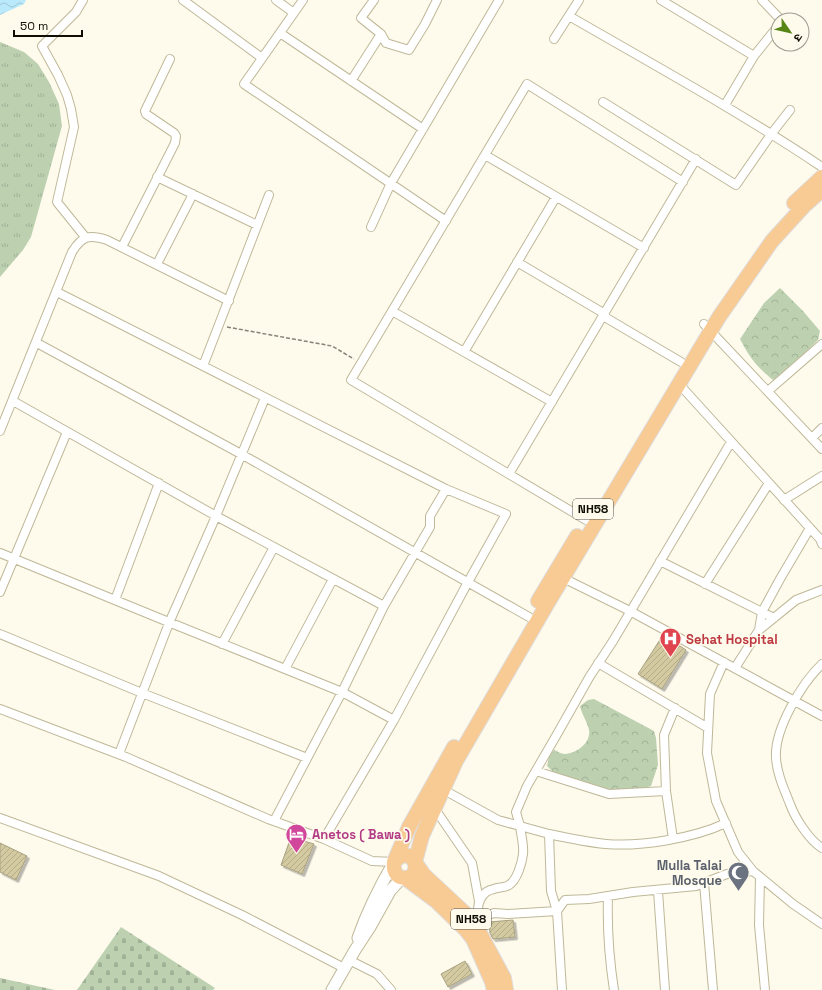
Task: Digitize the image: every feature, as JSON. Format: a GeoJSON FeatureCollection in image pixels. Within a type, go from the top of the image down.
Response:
{"type":"FeatureCollection","features":[{"type":"Feature","properties":{"kind":"highway","name":"NH58"},"geometry":{"type":"LineString","coordinates":[[405,878],[414,873],[416,868],[415,862],[422,836],[456,761],[559,576],[679,384],[707,328],[764,235],[797,199],[822,177]]}},
{"type":"Feature","properties":{"kind":"highway","name":"NH58"},"geometry":{"type":"LineString","coordinates":[[506,990],[504,978],[470,927],[436,900],[405,878],[396,874],[393,868],[394,862],[409,827],[529,617],[559,576],[586,520],[681,362],[772,240],[804,206],[822,190]]}},
{"type":"Feature","properties":{"kind":"highway"},"geometry":{"type":"LineString","coordinates":[[394,862],[399,857],[407,855],[415,862]]}},
{"type":"Feature","properties":{"kind":"highway","name":"NH58"},"geometry":{"type":"LineString","coordinates":[[415,862],[424,875],[467,915],[476,946],[494,990]]}},
{"type":"Feature","properties":{"kind":"street"},"geometry":{"type":"LineString","coordinates":[[83,0],[76,12],[42,46],[67,95],[74,126],[57,202],[86,238]]}},
{"type":"Feature","properties":{"kind":"street"},"geometry":{"type":"LineString","coordinates":[[183,0],[262,58]]}},
{"type":"Feature","properties":{"kind":"street"},"geometry":{"type":"LineString","coordinates":[[276,0],[294,13]]}},
{"type":"Feature","properties":{"kind":"street"},"geometry":{"type":"LineString","coordinates":[[303,0],[244,84],[446,220]]}},
{"type":"Feature","properties":{"kind":"street"},"geometry":{"type":"LineString","coordinates":[[374,0],[361,18],[381,34],[386,43],[408,50],[425,24],[437,0]]}},
{"type":"Feature","properties":{"kind":"street"},"geometry":{"type":"LineString","coordinates":[[371,227],[391,183],[499,0]]}},
{"type":"Feature","properties":{"kind":"street"},"geometry":{"type":"LineString","coordinates":[[554,39],[579,0]]}},
{"type":"Feature","properties":{"kind":"street"},"geometry":{"type":"LineString","coordinates":[[661,0],[754,56]]}},
{"type":"Feature","properties":{"kind":"street"},"geometry":{"type":"LineString","coordinates":[[762,0],[773,12]]}},
{"type":"Feature","properties":{"kind":"street"},"geometry":{"type":"LineString","coordinates":[[569,16],[772,133],[822,167]]}},
{"type":"Feature","properties":{"kind":"street"},"geometry":{"type":"LineString","coordinates":[[280,33],[423,129]]}},
{"type":"Feature","properties":{"kind":"street"},"geometry":{"type":"LineString","coordinates":[[351,81],[381,34]]}},
{"type":"Feature","properties":{"kind":"street"},"geometry":{"type":"LineString","coordinates":[[725,105],[754,56],[770,36]]}},
{"type":"Feature","properties":{"kind":"street"},"geometry":{"type":"LineString","coordinates":[[122,247],[175,143],[176,136],[174,133],[150,118],[145,111],[170,60]]}},
{"type":"Feature","properties":{"kind":"street"},"geometry":{"type":"LineString","coordinates":[[586,520],[351,380],[528,84],[683,182]]}},
{"type":"Feature","properties":{"kind":"street"},"geometry":{"type":"LineString","coordinates":[[603,102],[736,185],[790,110]]}},
{"type":"Feature","properties":{"kind":"street"},"geometry":{"type":"LineString","coordinates":[[485,155],[644,248]]}},
{"type":"Feature","properties":{"kind":"street"},"geometry":{"type":"LineString","coordinates":[[510,474],[696,159]]}},
{"type":"Feature","properties":{"kind":"street"},"geometry":{"type":"LineString","coordinates":[[158,177],[257,225]]}},
{"type":"Feature","properties":{"kind":"street"},"geometry":{"type":"LineString","coordinates":[[157,264],[193,194]]}},
{"type":"Feature","properties":{"kind":"street"},"geometry":{"type":"LineString","coordinates":[[203,366],[269,195]]}},
{"type":"Feature","properties":{"kind":"street"},"geometry":{"type":"LineString","coordinates":[[464,352],[556,197]]}},
{"type":"Feature","properties":{"kind":"street"},"geometry":{"type":"LineString","coordinates":[[0,431],[37,343],[72,252],[78,242],[86,238],[96,236],[157,264],[229,301]]}},
{"type":"Feature","properties":{"kind":"street"},"geometry":{"type":"LineString","coordinates":[[517,262],[681,362]]}},
{"type":"Feature","properties":{"kind":"street"},"geometry":{"type":"LineString","coordinates":[[57,292],[446,489],[506,514],[394,720],[324,839]]}},
{"type":"Feature","properties":{"kind":"street"},"geometry":{"type":"LineString","coordinates":[[392,311],[552,402]]}},
{"type":"Feature","properties":{"kind":"street"},"geometry":{"type":"LineString","coordinates":[[707,328],[822,449]]}},
{"type":"Feature","properties":{"kind":"street"},"geometry":{"type":"LineString","coordinates":[[37,343],[241,454],[529,617]]}},
{"type":"Feature","properties":{"kind":"street"},"geometry":{"type":"LineString","coordinates":[[768,391],[822,344]]}},
{"type":"Feature","properties":{"kind":"street"},"geometry":{"type":"LineString","coordinates":[[679,384],[820,539],[822,544]]}},
{"type":"Feature","properties":{"kind":"street"},"geometry":{"type":"LineString","coordinates":[[119,754],[169,623],[216,516],[265,398]]}},
{"type":"Feature","properties":{"kind":"street"},"geometry":{"type":"LineString","coordinates":[[13,401],[216,516],[384,606]]}},
{"type":"Feature","properties":{"kind":"street"},"geometry":{"type":"LineString","coordinates":[[812,438],[822,428]]}},
{"type":"Feature","properties":{"kind":"street"},"geometry":{"type":"LineString","coordinates":[[0,592],[67,432]]}},
{"type":"Feature","properties":{"kind":"street"},"geometry":{"type":"LineString","coordinates":[[470,927],[479,916],[477,908],[479,901],[487,891],[509,885],[516,877],[523,854],[520,826],[516,812],[527,786],[598,663],[731,442]]}},
{"type":"Feature","properties":{"kind":"street"},"geometry":{"type":"LineString","coordinates":[[784,500],[822,476]]}},
{"type":"Feature","properties":{"kind":"street"},"geometry":{"type":"LineString","coordinates":[[115,600],[159,483]]}},
{"type":"Feature","properties":{"kind":"street"},"geometry":{"type":"LineString","coordinates":[[705,584],[769,483]]}},
{"type":"Feature","properties":{"kind":"street"},"geometry":{"type":"LineString","coordinates":[[274,821],[342,692],[384,606],[430,527],[430,516],[446,489]]}},
{"type":"Feature","properties":{"kind":"street"},"geometry":{"type":"LineString","coordinates":[[759,630],[762,612],[810,528]]}},
{"type":"Feature","properties":{"kind":"street"},"geometry":{"type":"LineString","coordinates":[[222,644],[274,547]]}},
{"type":"Feature","properties":{"kind":"street"},"geometry":{"type":"LineString","coordinates":[[0,553],[169,623],[342,692],[394,720]]}},
{"type":"Feature","properties":{"kind":"street"},"geometry":{"type":"LineString","coordinates":[[660,561],[774,618]]}},
{"type":"Feature","properties":{"kind":"street"},"geometry":{"type":"LineString","coordinates":[[559,576],[630,611],[822,716]]}},
{"type":"Feature","properties":{"kind":"street"},"geometry":{"type":"LineString","coordinates":[[285,669],[333,579]]}},
{"type":"Feature","properties":{"kind":"street"},"geometry":{"type":"LineString","coordinates":[[735,668],[759,630],[796,600],[822,590]]}},
{"type":"Feature","properties":{"kind":"street"},"geometry":{"type":"LineString","coordinates":[[0,634],[142,694],[307,758]]}},
{"type":"Feature","properties":{"kind":"street"},"geometry":{"type":"LineString","coordinates":[[724,662],[710,694],[708,728],[707,753],[716,801],[738,852],[753,871],[793,904],[822,924]]}},
{"type":"Feature","properties":{"kind":"street"},"geometry":{"type":"LineString","coordinates":[[598,663],[708,728]]}},
{"type":"Feature","properties":{"kind":"street"},"geometry":{"type":"LineString","coordinates":[[822,664],[813,673],[794,700],[780,731],[776,757],[780,781],[794,815],[817,844],[822,848]]}},
{"type":"Feature","properties":{"kind":"street"},"geometry":{"type":"LineString","coordinates":[[0,708],[119,754],[274,821],[324,839],[372,861],[394,862],[384,879],[362,926],[350,959]]}},
{"type":"Feature","properties":{"kind":"street"},"geometry":{"type":"LineString","coordinates":[[673,839],[666,791],[664,735],[675,708]]}},
{"type":"Feature","properties":{"kind":"street"},"geometry":{"type":"LineString","coordinates":[[536,770],[610,794],[666,791]]}},
{"type":"Feature","properties":{"kind":"street"},"geometry":{"type":"LineString","coordinates":[[444,790],[498,820],[549,834],[607,844],[632,844],[673,839],[709,830],[726,823]]}},
{"type":"Feature","properties":{"kind":"street"},"geometry":{"type":"LineString","coordinates":[[435,809],[472,863],[479,901]]}},
{"type":"Feature","properties":{"kind":"street"},"geometry":{"type":"LineString","coordinates":[[0,818],[159,876],[242,915],[350,959],[377,974],[391,990]]}},
{"type":"Feature","properties":{"kind":"street"},"geometry":{"type":"LineString","coordinates":[[549,834],[551,891],[557,911],[562,990]]}},
{"type":"Feature","properties":{"kind":"street"},"geometry":{"type":"LineString","coordinates":[[557,911],[565,900],[589,899],[696,886],[727,874],[753,871]]}},
{"type":"Feature","properties":{"kind":"street"},"geometry":{"type":"LineString","coordinates":[[760,877],[759,925],[765,990]]}},
{"type":"Feature","properties":{"kind":"street"},"geometry":{"type":"LineString","coordinates":[[332,990],[390,891],[399,881],[405,878]]}},
{"type":"Feature","properties":{"kind":"street"},"geometry":{"type":"LineString","coordinates":[[704,883],[713,990]]}},
{"type":"Feature","properties":{"kind":"street"},"geometry":{"type":"LineString","coordinates":[[658,891],[665,990]]}},
{"type":"Feature","properties":{"kind":"street"},"geometry":{"type":"LineString","coordinates":[[608,896],[607,924],[609,957],[614,990]]}},
{"type":"Feature","properties":{"kind":"street"},"geometry":{"type":"LineString","coordinates":[[470,927],[485,916],[494,912],[508,914],[557,911]]}},
{"type":"Feature","properties":{"kind":"path"},"geometry":{"type":"LineString","coordinates":[[220,325],[332,346],[361,364]]}},
{"type":"Feature","properties":{"kind":"green space"},"geometry":{"type":"Polygon","coordinates":[[[0,42],[24,52],[38,64],[49,82],[59,104],[62,126],[31,237],[23,250],[0,277],[0,42]]]}},
{"type":"Feature","properties":{"kind":"green space"},"geometry":{"type":"Polygon","coordinates":[[[780,288],[820,331],[818,340],[785,373],[773,380],[762,371],[740,339],[764,303],[780,288]]]}},
{"type":"Feature","properties":{"kind":"green space"},"geometry":{"type":"Polygon","coordinates":[[[594,699],[654,731],[658,765],[651,786],[632,792],[615,793],[565,779],[547,766],[549,757],[554,750],[564,754],[574,752],[588,739],[589,730],[580,706],[588,700],[594,699]]]}},
{"type":"Feature","properties":{"kind":"green space"},"geometry":{"type":"Polygon","coordinates":[[[121,927],[215,988],[213,990],[77,990],[121,927]]]}},
{"type":"Feature","properties":{"kind":"green space"},"geometry":{"type":"Polygon","coordinates":[[[0,978],[55,990],[0,990],[0,978]]]}},
{"type":"Feature","properties":{"kind":"water"},"geometry":{"type":"Polygon","coordinates":[[[0,0],[26,0],[24,4],[0,15],[0,0]]]}},
{"type":"Feature","properties":{"kind":"building"},"geometry":{"type":"Polygon","coordinates":[[[663,635],[686,650],[662,689],[638,674],[663,635]]]}},
{"type":"Feature","properties":{"kind":"building","name":"Anetos ( Bawa )"},"geometry":{"type":"Polygon","coordinates":[[[291,837],[314,844],[302,874],[281,865],[291,837]]]}},
{"type":"Feature","properties":{"kind":"building"},"geometry":{"type":"Polygon","coordinates":[[[0,843],[27,856],[16,880],[0,872],[0,843]]]}},
{"type":"Feature","properties":{"kind":"building"},"geometry":{"type":"Polygon","coordinates":[[[513,920],[515,937],[493,939],[490,933],[489,922],[513,920]]]}},
{"type":"Feature","properties":{"kind":"building"},"geometry":{"type":"Polygon","coordinates":[[[465,961],[472,974],[448,987],[441,974],[465,961]]]}},
{"type":"Feature","properties":{"kind":"place","name":"Sehat Hospital"},"geometry":{"type":"Point","coordinates":[670,658]}},
{"type":"Feature","properties":{"kind":"place","name":"Anetos ( Bawa )"},"geometry":{"type":"Point","coordinates":[297,854]}},
{"type":"Feature","properties":{"kind":"place","name":"Mulla Talai Mosque"},"geometry":{"type":"Point","coordinates":[738,892]}}]}
